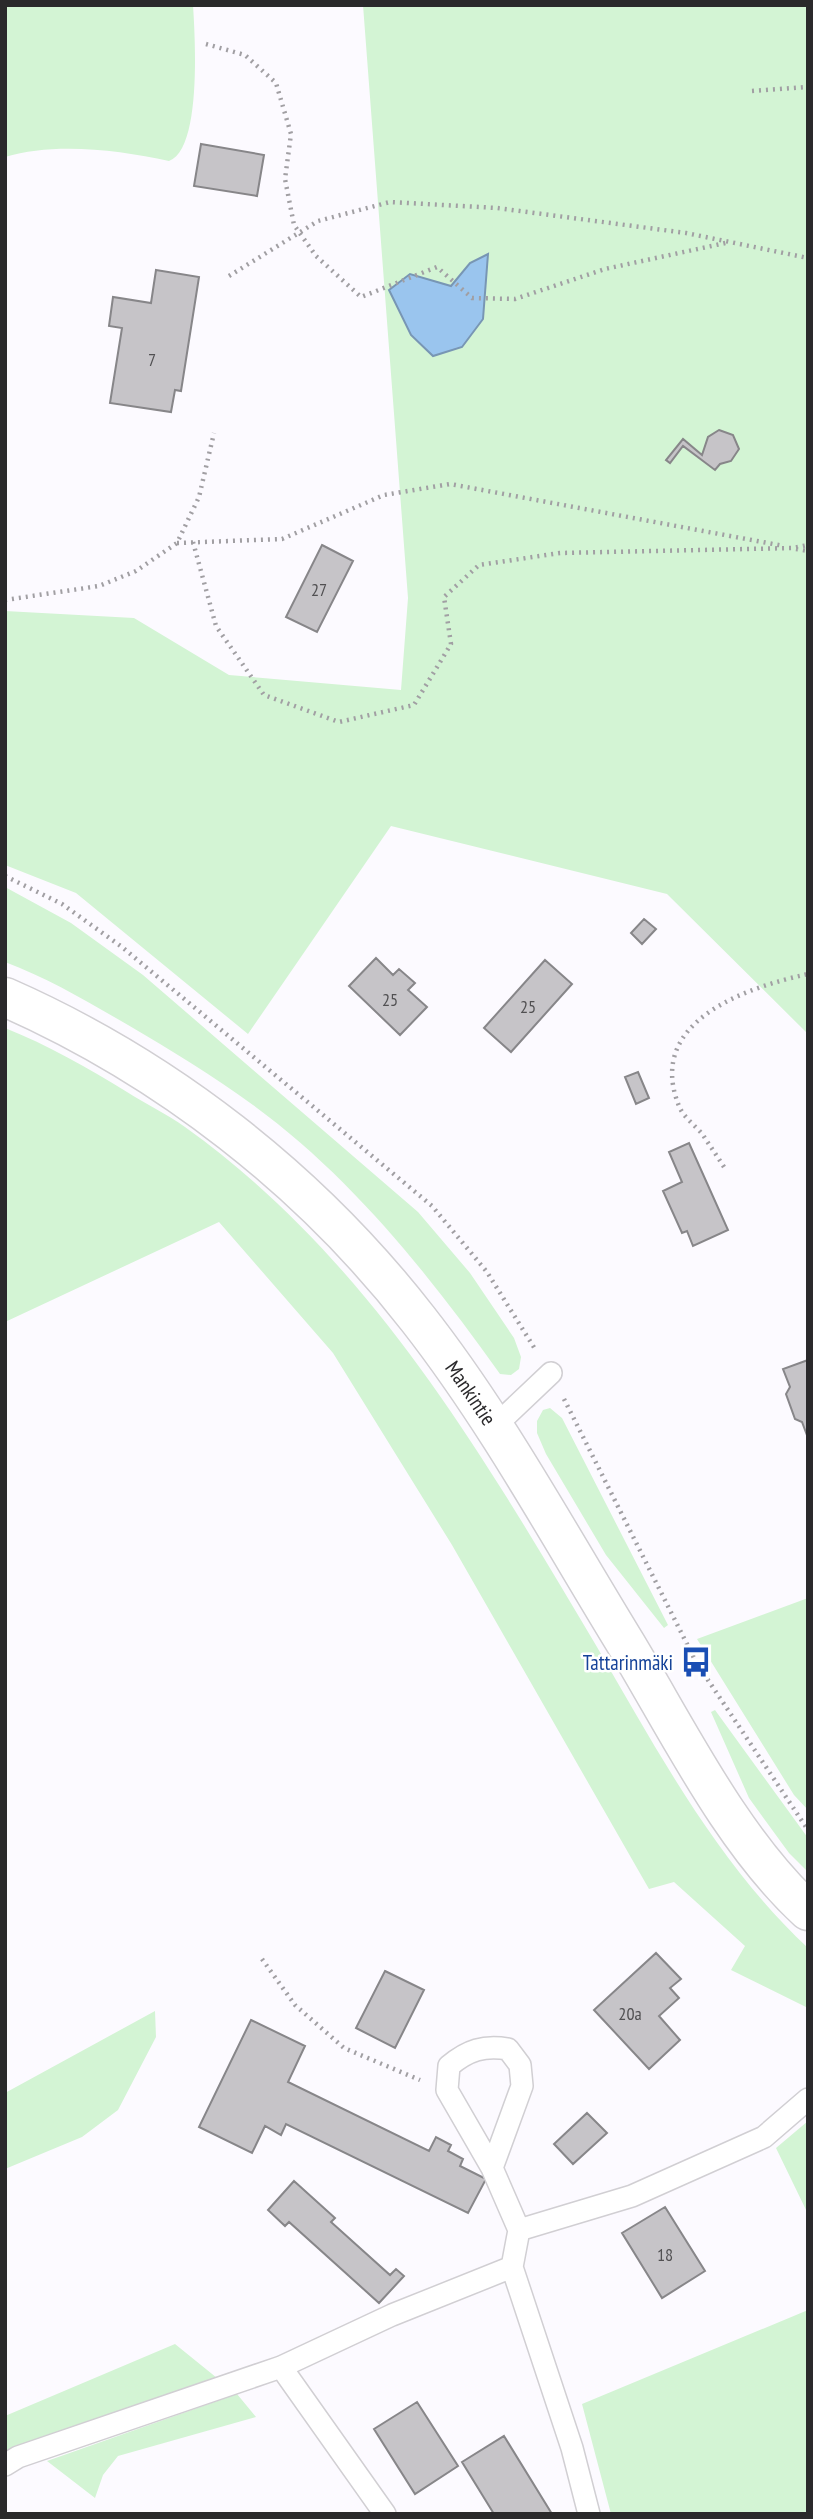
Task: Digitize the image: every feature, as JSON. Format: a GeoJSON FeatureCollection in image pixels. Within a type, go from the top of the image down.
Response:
{"type":"FeatureCollection","features":[{"type":"Feature","properties":{"kind":"street","name":"Mankintie"},"geometry":{"type":"LineString","coordinates":[[5,997],[147,1072],[200,1108],[277,1169],[359,1249],[418,1319],[494,1427],[712,1786],[789,1894],[808,1911]]}},
{"type":"Feature","properties":{"kind":"lane"},"geometry":{"type":"LineString","coordinates":[[494,1427],[551,1373]]}},
{"type":"Feature","properties":{"kind":"lane"},"geometry":{"type":"LineString","coordinates":[[492,2168],[522,2086],[520,2065],[508,2049],[488,2046],[463,2054],[449,2066],[447,2090],[492,2168],[519,2230],[512,2267],[572,2448],[589,2514]]}},
{"type":"Feature","properties":{"kind":"lane"},"geometry":{"type":"LineString","coordinates":[[519,2230],[632,2196],[764,2137],[808,2099]]}},
{"type":"Feature","properties":{"kind":"lane"},"geometry":{"type":"LineString","coordinates":[[5,2465],[18,2456],[281,2367],[392,2315],[512,2267]]}},
{"type":"Feature","properties":{"kind":"lane"},"geometry":{"type":"LineString","coordinates":[[281,2367],[385,2514]]}},
{"type":"Feature","properties":{"kind":"path"},"geometry":{"type":"LineString","coordinates":[[206,44],[245,55],[276,83],[291,134],[285,179],[294,225],[316,256],[361,297],[437,267],[472,298],[515,299],[605,270],[730,242]]}},
{"type":"Feature","properties":{"kind":"path"},"geometry":{"type":"LineString","coordinates":[[752,91],[808,87]]}},
{"type":"Feature","properties":{"kind":"path"},"geometry":{"type":"LineString","coordinates":[[229,276],[318,221],[390,202],[496,208],[730,242],[808,258]]}},
{"type":"Feature","properties":{"kind":"path"},"geometry":{"type":"LineString","coordinates":[[5,600],[99,586],[136,571],[177,543],[199,497],[214,432]]}},
{"type":"Feature","properties":{"kind":"path"},"geometry":{"type":"LineString","coordinates":[[177,543],[282,539],[384,495],[450,484],[808,551]]}},
{"type":"Feature","properties":{"kind":"path"},"geometry":{"type":"LineString","coordinates":[[193,542],[216,626],[264,695],[339,722],[414,705],[451,645],[444,597],[479,565],[560,553],[793,548],[808,545]]}},
{"type":"Feature","properties":{"kind":"path"},"geometry":{"type":"LineString","coordinates":[[5,876],[62,904],[122,947],[432,1206],[487,1272],[551,1373],[696,1662],[808,1830]]}},
{"type":"Feature","properties":{"kind":"path"},"geometry":{"type":"LineString","coordinates":[[724,1167],[679,1108],[670,1068],[678,1046],[701,1017],[744,991],[808,974]]}},
{"type":"Feature","properties":{"kind":"path"},"geometry":{"type":"LineString","coordinates":[[262,1959],[295,2005],[344,2048],[447,2090]]}},
{"type":"Feature","properties":{"kind":"green space"},"geometry":{"type":"Polygon","coordinates":[[[5,5],[193,5],[195,65],[192,115],[180,152],[169,161],[87,149],[24,152],[5,157],[5,5]]]}},
{"type":"Feature","properties":{"kind":"green space"},"geometry":{"type":"Polygon","coordinates":[[[363,5],[808,5],[808,1034],[667,894],[391,826],[248,1034],[76,893],[5,865],[5,611],[134,618],[229,675],[401,690],[408,598],[363,5]]]}},
{"type":"Feature","properties":{"kind":"green space"},"geometry":{"type":"Polygon","coordinates":[[[5,887],[71,923],[143,975],[418,1212],[470,1273],[514,1338],[521,1357],[519,1369],[511,1375],[500,1374],[446,1301],[387,1230],[324,1164],[289,1133],[238,1094],[160,1044],[68,991],[5,962],[5,887]]]}},
{"type":"Feature","properties":{"kind":"green space"},"geometry":{"type":"Polygon","coordinates":[[[5,1028],[68,1057],[185,1127],[251,1179],[312,1237],[367,1299],[466,1434],[511,1504],[667,1766],[718,1844],[776,1915],[808,1948],[808,2008],[731,1970],[745,1946],[674,1882],[649,1889],[452,1545],[333,1353],[219,1222],[5,1322],[5,1028]]]}},
{"type":"Feature","properties":{"kind":"green space"},"geometry":{"type":"Polygon","coordinates":[[[550,1408],[562,1418],[668,1625],[664,1628],[606,1555],[546,1454],[537,1433],[537,1421],[543,1410],[550,1408]]]}},
{"type":"Feature","properties":{"kind":"green space"},"geometry":{"type":"Polygon","coordinates":[[[808,1598],[808,1810],[794,1795],[697,1639],[808,1598]]]}},
{"type":"Feature","properties":{"kind":"green space"},"geometry":{"type":"Polygon","coordinates":[[[715,1710],[808,1838],[808,1872],[789,1853],[749,1798],[711,1712],[715,1710]]]}},
{"type":"Feature","properties":{"kind":"green space"},"geometry":{"type":"Polygon","coordinates":[[[155,2011],[156,2037],[118,2110],[82,2137],[5,2169],[5,2093],[155,2011]]]}},
{"type":"Feature","properties":{"kind":"green space"},"geometry":{"type":"Polygon","coordinates":[[[808,2121],[808,2214],[776,2148],[808,2121]]]}},
{"type":"Feature","properties":{"kind":"green space"},"geometry":{"type":"Polygon","coordinates":[[[808,2310],[808,2514],[611,2514],[582,2404],[808,2310]]]}},
{"type":"Feature","properties":{"kind":"green space"},"geometry":{"type":"Polygon","coordinates":[[[175,2344],[217,2378],[5,2454],[5,2416],[175,2344]]]}},
{"type":"Feature","properties":{"kind":"green space"},"geometry":{"type":"Polygon","coordinates":[[[237,2394],[256,2417],[118,2456],[103,2475],[95,2498],[47,2461],[237,2394]]]}},
{"type":"Feature","properties":{"kind":"water"},"geometry":{"type":"Polygon","coordinates":[[[488,254],[483,319],[462,347],[433,356],[411,335],[389,290],[410,274],[451,286],[470,263],[488,254]]]}},
{"type":"Feature","properties":{"kind":"building"},"geometry":{"type":"Polygon","coordinates":[[[201,144],[264,155],[257,196],[194,186],[201,144]]]}},
{"type":"Feature","properties":{"kind":"building"},"geometry":{"type":"Polygon","coordinates":[[[156,270],[199,277],[181,391],[175,390],[171,412],[110,403],[122,328],[109,326],[113,297],[151,303],[156,270]]]}},
{"type":"Feature","properties":{"kind":"building"},"geometry":{"type":"Polygon","coordinates":[[[719,430],[733,435],[739,449],[731,461],[720,464],[715,470],[683,446],[670,463],[666,460],[683,439],[702,455],[708,437],[719,430]]]}},
{"type":"Feature","properties":{"kind":"building"},"geometry":{"type":"Polygon","coordinates":[[[322,545],[353,561],[317,632],[286,617],[322,545]]]}},
{"type":"Feature","properties":{"kind":"building"},"geometry":{"type":"Polygon","coordinates":[[[644,919],[656,929],[642,944],[631,933],[644,919]]]}},
{"type":"Feature","properties":{"kind":"building"},"geometry":{"type":"Polygon","coordinates":[[[376,958],[393,975],[399,969],[415,983],[408,990],[427,1007],[400,1035],[349,986],[376,958]]]}},
{"type":"Feature","properties":{"kind":"building"},"geometry":{"type":"Polygon","coordinates":[[[545,960],[572,984],[511,1052],[484,1028],[545,960]]]}},
{"type":"Feature","properties":{"kind":"building"},"geometry":{"type":"Polygon","coordinates":[[[638,1072],[649,1098],[636,1104],[625,1077],[638,1072]]]}},
{"type":"Feature","properties":{"kind":"building"},"geometry":{"type":"Polygon","coordinates":[[[689,1143],[728,1230],[693,1246],[687,1231],[682,1233],[663,1191],[682,1182],[669,1152],[689,1143]]]}},
{"type":"Feature","properties":{"kind":"building"},"geometry":{"type":"Polygon","coordinates":[[[808,1360],[808,1438],[802,1422],[795,1419],[786,1394],[790,1387],[783,1369],[808,1360]]]}},
{"type":"Feature","properties":{"kind":"building"},"geometry":{"type":"Polygon","coordinates":[[[656,1953],[681,1979],[670,1988],[679,1998],[659,2016],[680,2040],[649,2069],[594,2010],[656,1953]]]}},
{"type":"Feature","properties":{"kind":"building"},"geometry":{"type":"Polygon","coordinates":[[[385,1971],[424,1990],[395,2048],[356,2028],[385,1971]]]}},
{"type":"Feature","properties":{"kind":"building"},"geometry":{"type":"Polygon","coordinates":[[[251,2020],[305,2046],[288,2082],[429,2151],[436,2137],[451,2145],[448,2151],[463,2159],[460,2166],[486,2179],[468,2213],[286,2124],[281,2135],[265,2126],[252,2153],[199,2127],[251,2020]]]}},
{"type":"Feature","properties":{"kind":"building"},"geometry":{"type":"Polygon","coordinates":[[[587,2113],[607,2133],[573,2164],[554,2144],[587,2113]]]}},
{"type":"Feature","properties":{"kind":"building"},"geometry":{"type":"Polygon","coordinates":[[[294,2181],[335,2218],[331,2222],[390,2275],[396,2269],[404,2276],[379,2303],[289,2222],[285,2226],[268,2210],[294,2181]]]}},
{"type":"Feature","properties":{"kind":"building"},"geometry":{"type":"Polygon","coordinates":[[[665,2207],[705,2271],[662,2298],[622,2233],[665,2207]]]}},
{"type":"Feature","properties":{"kind":"building"},"geometry":{"type":"Polygon","coordinates":[[[417,2402],[458,2466],[415,2494],[374,2429],[417,2402]]]}},
{"type":"Feature","properties":{"kind":"building"},"geometry":{"type":"Polygon","coordinates":[[[504,2436],[552,2514],[494,2514],[462,2462],[504,2436]]]}},
{"type":"Feature","properties":{"kind":"place","name":"Tattarinmäki"},"geometry":{"type":"Point","coordinates":[696,1662]}}]}
